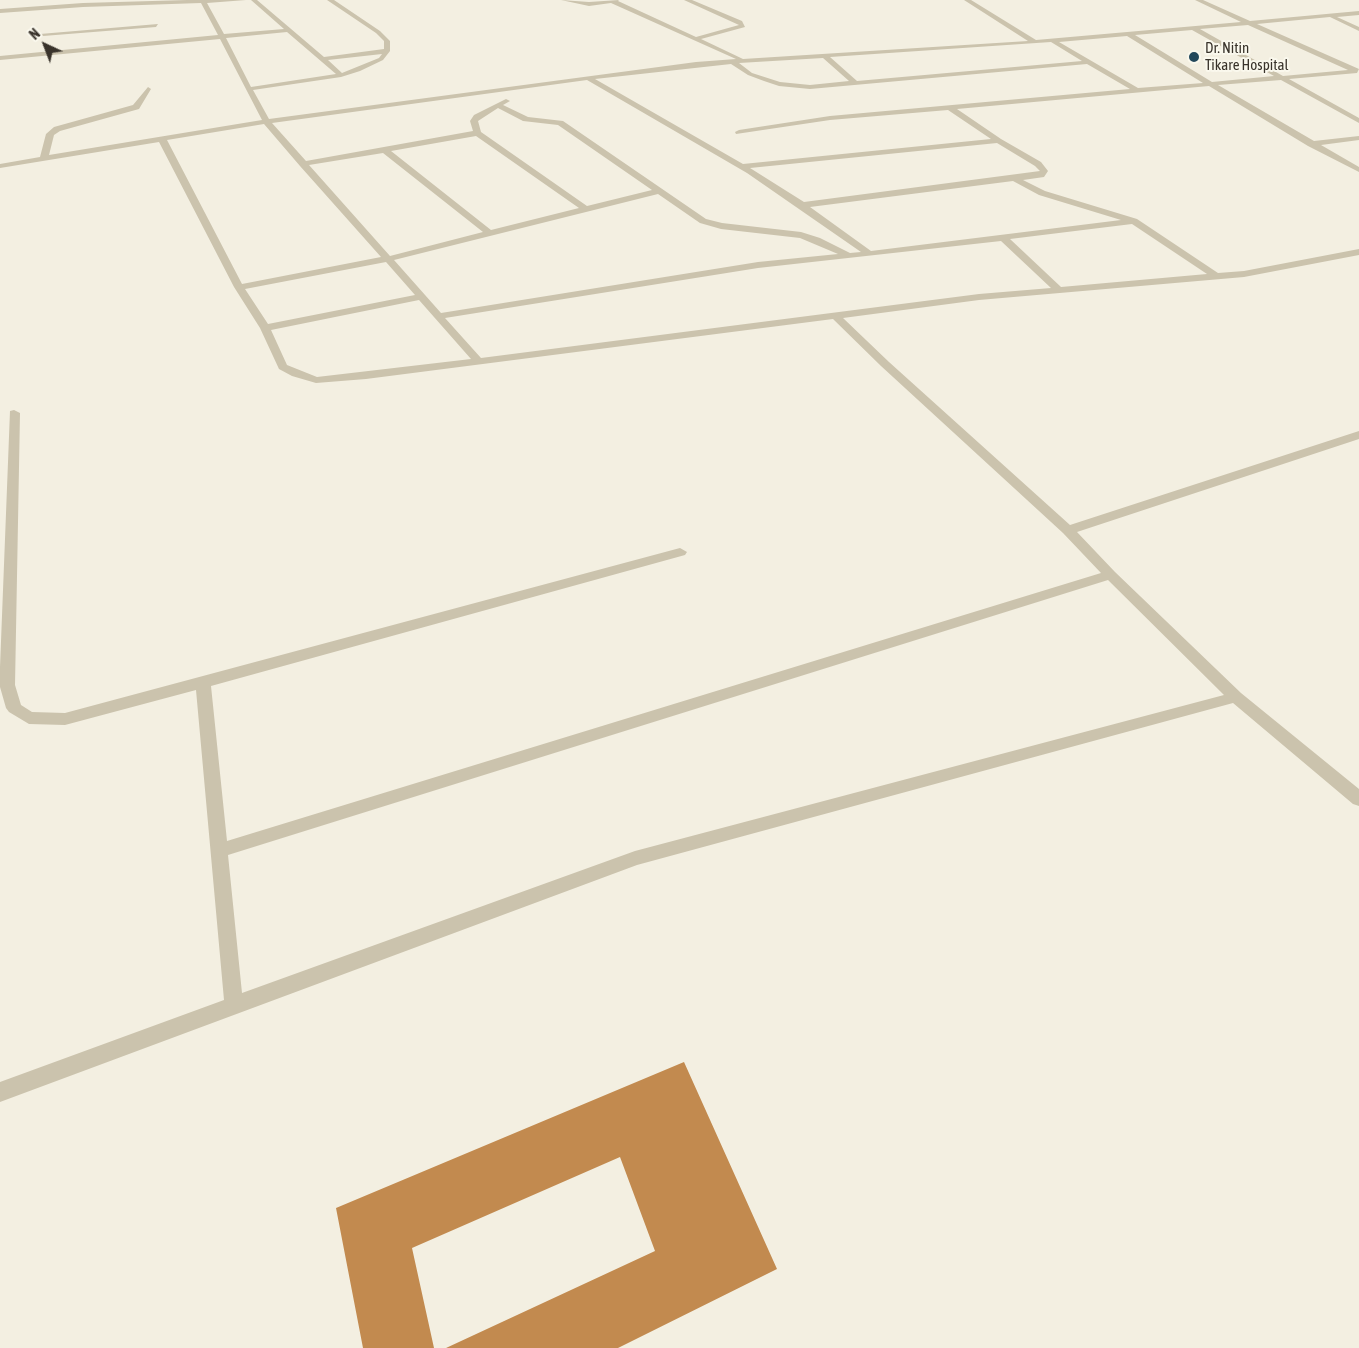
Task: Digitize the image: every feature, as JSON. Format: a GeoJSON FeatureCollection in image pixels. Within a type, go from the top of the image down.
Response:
{"type":"FeatureCollection","features":[{"type":"Feature","properties":{"kind":"street"},"geometry":{"type":"LineString","coordinates":[[0,11],[85,2],[160,6],[203,1],[242,0]]}},
{"type":"Feature","properties":{"kind":"street"},"geometry":{"type":"LineString","coordinates":[[254,0],[340,75]]}},
{"type":"Feature","properties":{"kind":"street"},"geometry":{"type":"LineString","coordinates":[[249,89],[340,75],[370,66],[381,59],[387,51],[387,41],[378,32],[330,0]]}},
{"type":"Feature","properties":{"kind":"street"},"geometry":{"type":"LineString","coordinates":[[564,0],[580,4],[614,0],[742,60]]}},
{"type":"Feature","properties":{"kind":"street"},"geometry":{"type":"LineString","coordinates":[[687,0],[740,22],[743,26],[694,39]]}},
{"type":"Feature","properties":{"kind":"street"},"geometry":{"type":"LineString","coordinates":[[967,0],[1035,42]]}},
{"type":"Feature","properties":{"kind":"street"},"geometry":{"type":"LineString","coordinates":[[1198,0],[1358,72]]}},
{"type":"Feature","properties":{"kind":"street"},"geometry":{"type":"LineString","coordinates":[[203,1],[266,121],[478,361]]}},
{"type":"Feature","properties":{"kind":"street"},"geometry":{"type":"LineString","coordinates":[[45,16],[46,7]]}},
{"type":"Feature","properties":{"kind":"street"},"geometry":{"type":"LineString","coordinates":[[0,166],[266,121],[588,78],[732,61],[1035,42],[1359,13]]}},
{"type":"Feature","properties":{"kind":"street"},"geometry":{"type":"LineString","coordinates":[[1331,16],[1359,29]]}},
{"type":"Feature","properties":{"kind":"street"},"geometry":{"type":"LineString","coordinates":[[43,34],[156,22],[154,43]]}},
{"type":"Feature","properties":{"kind":"street"},"geometry":{"type":"LineString","coordinates":[[40,54],[44,25]]}},
{"type":"Feature","properties":{"kind":"street"},"geometry":{"type":"LineString","coordinates":[[1193,28],[1359,121]]}},
{"type":"Feature","properties":{"kind":"street"},"geometry":{"type":"LineString","coordinates":[[0,58],[289,30]]}},
{"type":"Feature","properties":{"kind":"street"},"geometry":{"type":"LineString","coordinates":[[1129,34],[1311,144],[1359,170]]}},
{"type":"Feature","properties":{"kind":"street"},"geometry":{"type":"LineString","coordinates":[[1050,40],[1136,90]]}},
{"type":"Feature","properties":{"kind":"street"},"geometry":{"type":"LineString","coordinates":[[322,59],[387,51]]}},
{"type":"Feature","properties":{"kind":"street"},"geometry":{"type":"LineString","coordinates":[[824,55],[855,83]]}},
{"type":"Feature","properties":{"kind":"street"},"geometry":{"type":"LineString","coordinates":[[732,61],[750,74],[780,84],[810,87],[1090,62]]}},
{"type":"Feature","properties":{"kind":"street"},"geometry":{"type":"LineString","coordinates":[[1338,63],[1352,61]]}},
{"type":"Feature","properties":{"kind":"street"},"geometry":{"type":"LineString","coordinates":[[739,132],[830,118],[1358,72]]}},
{"type":"Feature","properties":{"kind":"street"},"geometry":{"type":"LineString","coordinates":[[588,78],[742,166],[802,205],[868,254]]}},
{"type":"Feature","properties":{"kind":"street"},"geometry":{"type":"LineString","coordinates":[[512,88],[510,97],[499,106],[477,117],[474,121],[477,133],[585,209]]}},
{"type":"Feature","properties":{"kind":"street"},"geometry":{"type":"LineString","coordinates":[[44,158],[50,134],[57,128],[136,107],[148,90]]}},
{"type":"Feature","properties":{"kind":"street"},"geometry":{"type":"LineString","coordinates":[[499,106],[526,118],[560,123],[703,221],[721,226],[801,235],[818,240],[847,255]]}},
{"type":"Feature","properties":{"kind":"street"},"geometry":{"type":"LineString","coordinates":[[802,205],[1041,175],[1044,171],[1038,164],[998,141],[949,107]]}},
{"type":"Feature","properties":{"kind":"street"},"geometry":{"type":"LineString","coordinates":[[304,164],[386,151],[477,133]]}},
{"type":"Feature","properties":{"kind":"street"},"geometry":{"type":"LineString","coordinates":[[1311,144],[1359,138]]}},
{"type":"Feature","properties":{"kind":"street"},"geometry":{"type":"LineString","coordinates":[[162,139],[239,287],[265,328],[283,367],[296,374],[316,380],[979,297],[1244,274],[1359,252]]}},
{"type":"Feature","properties":{"kind":"street"},"geometry":{"type":"LineString","coordinates":[[742,166],[998,141]]}},
{"type":"Feature","properties":{"kind":"street"},"geometry":{"type":"LineString","coordinates":[[386,151],[490,234]]}},
{"type":"Feature","properties":{"kind":"street"},"geometry":{"type":"LineString","coordinates":[[1013,178],[1042,193],[1072,200],[1134,222],[1216,276]]}},
{"type":"Feature","properties":{"kind":"street"},"geometry":{"type":"LineString","coordinates":[[239,287],[388,259],[658,191]]}},
{"type":"Feature","properties":{"kind":"street"},"geometry":{"type":"LineString","coordinates":[[438,316],[758,265],[868,254],[1134,222]]}},
{"type":"Feature","properties":{"kind":"street"},"geometry":{"type":"LineString","coordinates":[[1003,238],[1059,290]]}},
{"type":"Feature","properties":{"kind":"street"},"geometry":{"type":"LineString","coordinates":[[265,328],[421,297]]}},
{"type":"Feature","properties":{"kind":"street"},"geometry":{"type":"LineString","coordinates":[[836,316],[885,364],[1068,530],[1110,575],[1236,697],[1359,799]]}},
{"type":"Feature","properties":{"kind":"street"},"geometry":{"type":"LineString","coordinates":[[14,413],[7,685],[14,708],[29,718],[65,718],[204,683],[680,552]]}},
{"type":"Feature","properties":{"kind":"street"},"geometry":{"type":"LineString","coordinates":[[1068,530],[1359,435]]}},
{"type":"Feature","properties":{"kind":"street"},"geometry":{"type":"LineString","coordinates":[[221,850],[1110,575]]}},
{"type":"Feature","properties":{"kind":"street"},"geometry":{"type":"LineString","coordinates":[[204,683],[234,1006]]}},
{"type":"Feature","properties":{"kind":"street"},"geometry":{"type":"LineString","coordinates":[[0,1092],[635,858],[1236,697]]}},
{"type":"Feature","properties":{"kind":"building"},"geometry":{"type":"Polygon","coordinates":[[[684,1062],[777,1269],[618,1348],[446,1348],[655,1251],[620,1157],[412,1248],[434,1348],[363,1348],[336,1208],[684,1062]]]}},
{"type":"Feature","properties":{"kind":"place","name":"Dr. Nitin Tikare Hospital"},"geometry":{"type":"Point","coordinates":[1194,57]}}]}
